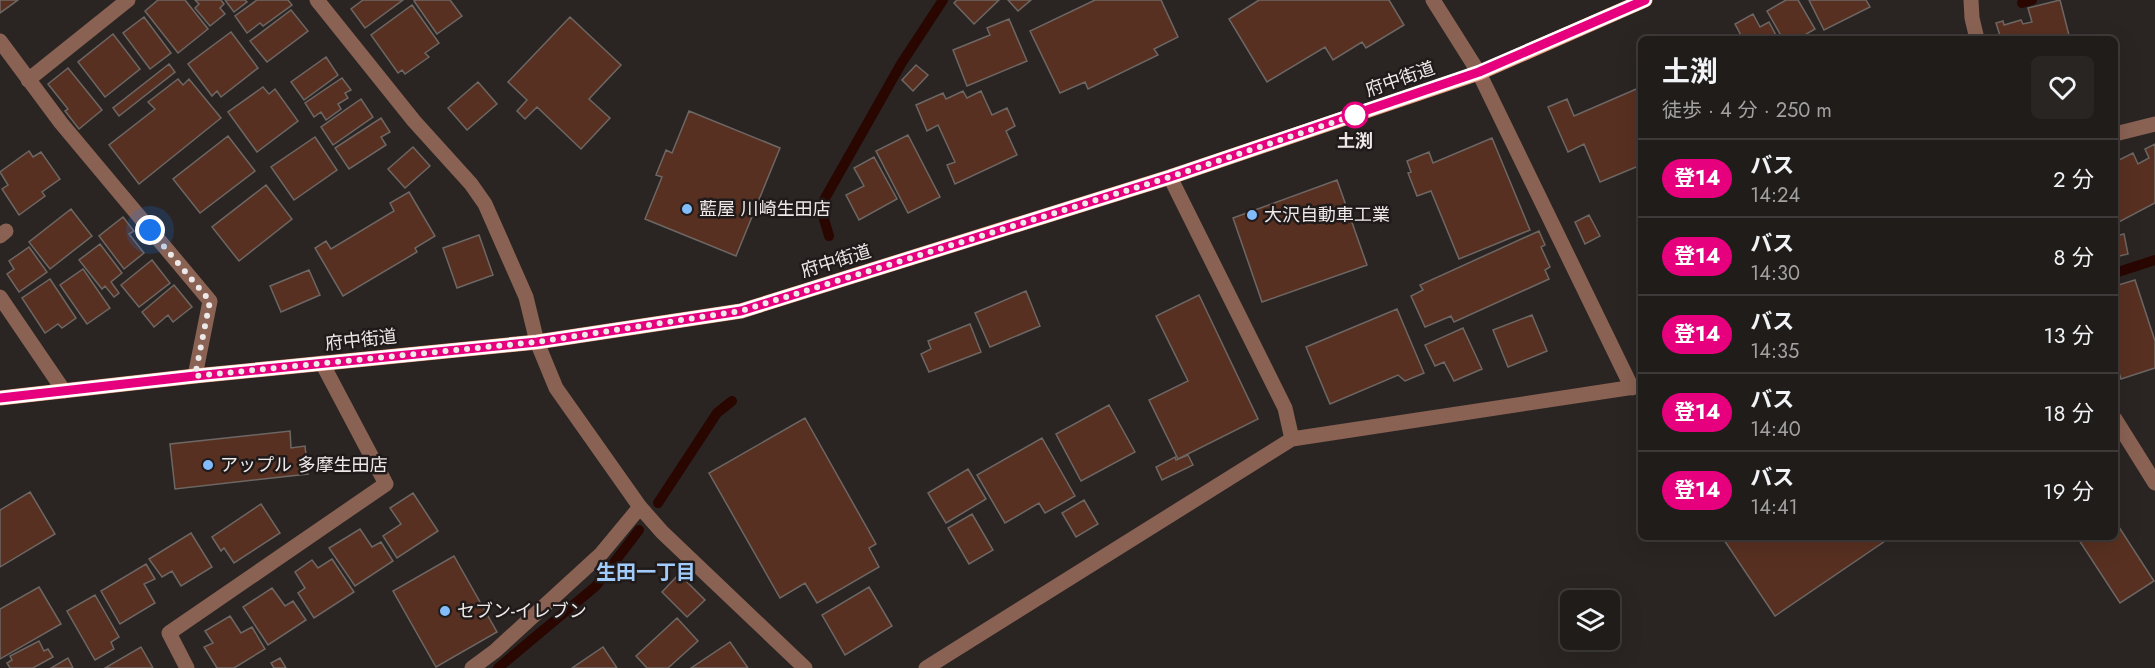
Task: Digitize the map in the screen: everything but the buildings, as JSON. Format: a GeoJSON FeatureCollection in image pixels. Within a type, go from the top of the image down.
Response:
{"type":"FeatureCollection","features":[{"type":"Feature","properties":{"kind":"main road","name":"府中街道"},"geometry":{"type":"LineString","coordinates":[[0,398],[537,342],[741,311],[1170,177],[1479,72],[1645,0]]}},
{"type":"Feature","properties":{"kind":"street"},"geometry":{"type":"LineString","coordinates":[[28,80],[128,0]]}},
{"type":"Feature","properties":{"kind":"street"},"geometry":{"type":"LineString","coordinates":[[317,0],[414,121],[471,184],[485,204],[526,297],[537,342],[556,388],[640,507],[662,532],[805,668]]}},
{"type":"Feature","properties":{"kind":"street"},"geometry":{"type":"LineString","coordinates":[[926,668],[1292,439],[1636,387],[1479,72],[1433,0]]}},
{"type":"Feature","properties":{"kind":"street"},"geometry":{"type":"LineString","coordinates":[[1971,0],[1976,36]]}},
{"type":"Feature","properties":{"kind":"street"},"geometry":{"type":"LineString","coordinates":[[0,41],[61,123],[210,301],[195,376]]}},
{"type":"Feature","properties":{"kind":"street"},"geometry":{"type":"LineString","coordinates":[[2118,133],[2155,124]]}},
{"type":"Feature","properties":{"kind":"street"},"geometry":{"type":"LineString","coordinates":[[1170,177],[1285,408],[1292,439]]}},
{"type":"Feature","properties":{"kind":"street"},"geometry":{"type":"LineString","coordinates":[[0,297],[64,391]]}},
{"type":"Feature","properties":{"kind":"street"},"geometry":{"type":"LineString","coordinates":[[187,668],[169,633],[387,484],[322,363]]}},
{"type":"Feature","properties":{"kind":"street"},"geometry":{"type":"LineString","coordinates":[[2118,425],[2155,483]]}},
{"type":"Feature","properties":{"kind":"street"},"geometry":{"type":"LineString","coordinates":[[472,668],[495,651],[601,554],[640,507]]}},
{"type":"Feature","properties":{"kind":"waterway"},"geometry":{"type":"LineString","coordinates":[[829,236],[822,212],[824,200],[901,64],[943,0]]}},
{"type":"Feature","properties":{"kind":"waterway"},"geometry":{"type":"LineString","coordinates":[[2022,3],[2032,0]]}},
{"type":"Feature","properties":{"kind":"waterway"},"geometry":{"type":"LineString","coordinates":[[2118,272],[2155,260]]}},
{"type":"Feature","properties":{"kind":"waterway"},"geometry":{"type":"LineString","coordinates":[[658,503],[717,413],[732,401]]}},
{"type":"Feature","properties":{"kind":"waterway"},"geometry":{"type":"LineString","coordinates":[[498,668],[596,586],[639,530]]}},
{"type":"Feature","properties":{"kind":"bus line","name":"登14"},"geometry":{"type":"LineString","coordinates":[[0,398],[537,342],[741,311],[1170,177],[1479,72],[1645,0]]}},
{"type":"Feature","properties":{"kind":"place","name":"土渕"},"geometry":{"type":"Point","coordinates":[1355,115]}},
{"type":"Feature","properties":{"kind":"place","name":"藍屋 川崎生田店"},"geometry":{"type":"Point","coordinates":[687,209]}},
{"type":"Feature","properties":{"kind":"place","name":"大沢自動車工業"},"geometry":{"type":"Point","coordinates":[1252,215]}},
{"type":"Feature","properties":{"kind":"place","name":"アップル 多摩生田店"},"geometry":{"type":"Point","coordinates":[208,465]}},
{"type":"Feature","properties":{"kind":"place","name":"セブン-イレブン"},"geometry":{"type":"Point","coordinates":[445,611]}},
{"type":"Feature","properties":{"kind":"district","name":"生田一丁目"},"geometry":{"type":"Point","coordinates":[646,572]}},
{"type":"Feature","properties":{"kind":"route"},"geometry":{"type":"LineString","coordinates":[[150,230],[210,301],[195,376],[537,342],[741,311],[1170,177],[1355,115]]}}]}
